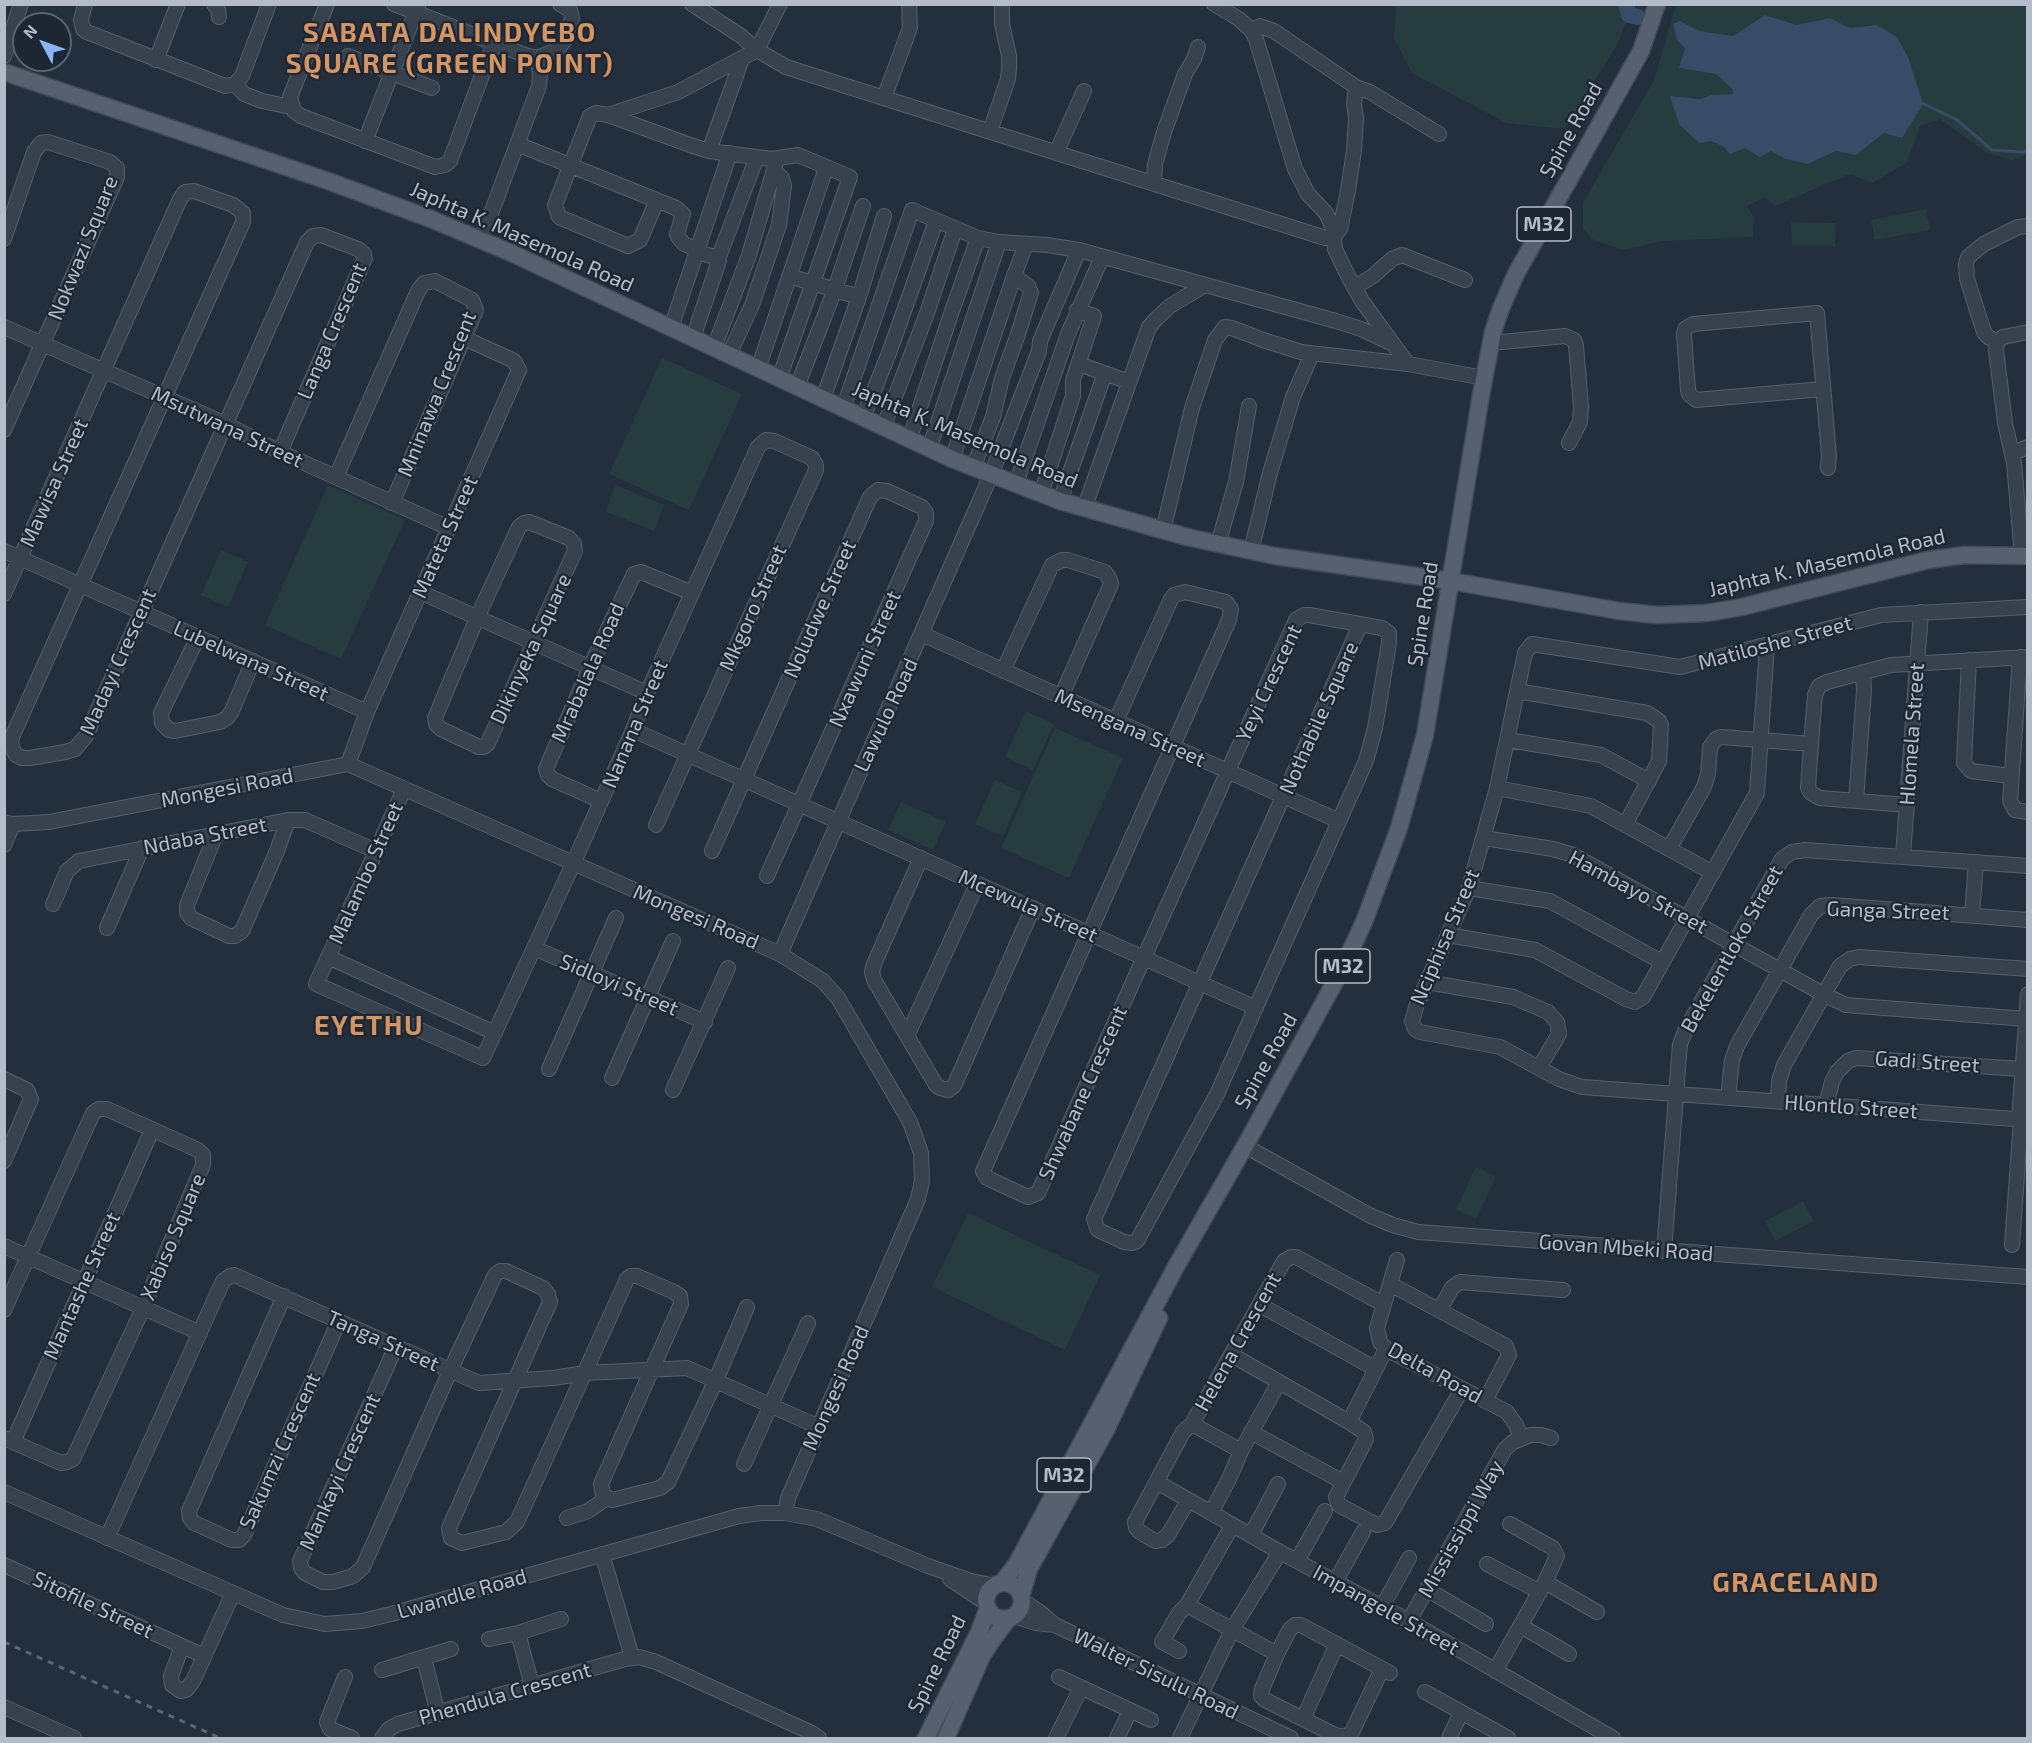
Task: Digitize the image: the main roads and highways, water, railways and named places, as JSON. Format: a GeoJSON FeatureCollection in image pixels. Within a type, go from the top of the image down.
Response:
{"type":"FeatureCollection","features":[{"type":"Feature","properties":{"kind":"main road","name":"Spine Road"},"geometry":{"type":"LineString","coordinates":[[926,1738],[979,1632],[987,1606],[988,1593],[999,1585],[1017,1563],[1176,1266],[1203,1222],[1342,969],[1364,922],[1399,828],[1425,735],[1484,378],[1491,343],[1507,291],[1641,51],[1657,4]]}},
{"type":"Feature","properties":{"kind":"main road","name":"Japhta K. Masemola Road"},"geometry":{"type":"LineString","coordinates":[[4,72],[328,181],[426,217],[481,240],[973,468],[1060,501],[1163,531],[1251,551],[1352,568],[1450,581],[1630,612],[1690,615],[1742,607],[1928,560],[1965,555],[2025,556]]}},
{"type":"Feature","properties":{"kind":"main road","name":"Spine Road"},"geometry":{"type":"LineString","coordinates":[[946,1738],[982,1656],[993,1638],[1020,1609],[1029,1569],[1136,1371],[1203,1222]]}},
{"type":"Feature","properties":{"kind":"main road"},"geometry":{"type":"LineString","coordinates":[[999,1585],[1014,1586],[1021,1598]]}},
{"type":"Feature","properties":{"kind":"main road","name":"Spine Road"},"geometry":{"type":"LineString","coordinates":[[987,1606],[997,1618],[1011,1617]]}},
{"type":"Feature","properties":{"kind":"water"},"geometry":{"type":"Polygon","coordinates":[[[1765,15],[1797,25],[1830,18],[1850,28],[1877,25],[1897,37],[1908,57],[1923,104],[1902,138],[1884,133],[1856,155],[1836,151],[1808,164],[1785,159],[1771,151],[1760,157],[1745,148],[1730,154],[1724,147],[1711,141],[1699,143],[1679,124],[1670,96],[1701,99],[1711,95],[1734,94],[1732,89],[1716,74],[1679,68],[1685,48],[1677,40],[1673,24],[1680,21],[1700,31],[1733,36],[1765,15]]]}},
{"type":"Feature","properties":{"kind":"waterway"},"geometry":{"type":"LineString","coordinates":[[1626,4],[1629,15],[1638,17]]}},
{"type":"Feature","properties":{"kind":"waterway"},"geometry":{"type":"LineString","coordinates":[[1922,103],[1957,120],[1992,150],[2023,152],[2028,150]]}},
{"type":"Feature","properties":{"kind":"railway"},"geometry":{"type":"LineString","coordinates":[[4,1642],[220,1738]]}},
{"type":"Feature","properties":{"kind":"district","name":"SABATA DALINDYEBO SQUARE (GREEN POINT)"},"geometry":{"type":"Point","coordinates":[450,48]}},
{"type":"Feature","properties":{"kind":"district","name":"EYETHU"},"geometry":{"type":"Point","coordinates":[369,1026]}},
{"type":"Feature","properties":{"kind":"district","name":"GRACELAND"},"geometry":{"type":"Point","coordinates":[1796,1583]}}]}
